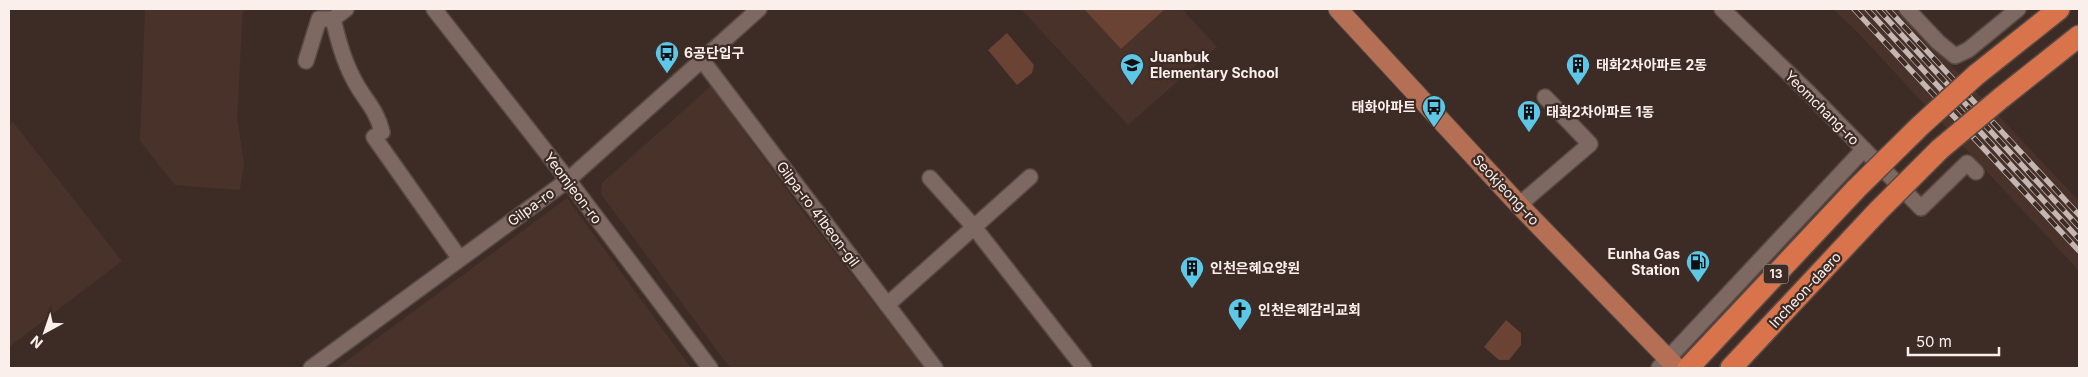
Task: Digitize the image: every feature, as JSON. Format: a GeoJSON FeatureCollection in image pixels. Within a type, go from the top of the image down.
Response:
{"type":"FeatureCollection","features":[{"type":"Feature","properties":{"kind":"highway","name":"13"},"geometry":{"type":"LineString","coordinates":[[1678,365],[1920,126],[1976,75],[2055,10]]}},
{"type":"Feature","properties":{"kind":"highway","name":"Incheon-daero"},"geometry":{"type":"LineString","coordinates":[[1731,368],[1878,211],[1940,149],[2079,36]]}},
{"type":"Feature","properties":{"kind":"main road","name":"Seokjeong-ro"},"geometry":{"type":"LineString","coordinates":[[1338,9],[1519,205],[1678,365]]}},
{"type":"Feature","properties":{"kind":"street"},"geometry":{"type":"LineString","coordinates":[[306,61],[319,19],[333,19],[346,9]]}},
{"type":"Feature","properties":{"kind":"street","name":"Yeomjeon-ro"},"geometry":{"type":"LineString","coordinates":[[434,9],[568,180],[710,368]]}},
{"type":"Feature","properties":{"kind":"street","name":"Gilpa-ro"},"geometry":{"type":"LineString","coordinates":[[311,368],[568,180],[758,9]]}},
{"type":"Feature","properties":{"kind":"street","name":"Yeomchang-ro"},"geometry":{"type":"LineString","coordinates":[[1722,9],[1921,208],[1967,163],[1976,172]]}},
{"type":"Feature","properties":{"kind":"street"},"geometry":{"type":"LineString","coordinates":[[1907,9],[1938,42],[1955,56],[1968,50],[2018,9]]}},
{"type":"Feature","properties":{"kind":"street"},"geometry":{"type":"LineString","coordinates":[[333,19],[342,56],[353,79],[378,115],[382,132],[374,137],[460,259]]}},
{"type":"Feature","properties":{"kind":"street","name":"Gilpa-ro 41beon-gil"},"geometry":{"type":"LineString","coordinates":[[702,60],[935,368]]}},
{"type":"Feature","properties":{"kind":"street"},"geometry":{"type":"LineString","coordinates":[[1519,205],[1590,144],[1545,97]]}},
{"type":"Feature","properties":{"kind":"street"},"geometry":{"type":"LineString","coordinates":[[1678,365],[1864,149]]}},
{"type":"Feature","properties":{"kind":"street"},"geometry":{"type":"LineString","coordinates":[[887,305],[1030,177]]}},
{"type":"Feature","properties":{"kind":"street"},"geometry":{"type":"LineString","coordinates":[[930,178],[974,227],[1084,368]]}},
{"type":"Feature","properties":{"kind":"shaded area"},"geometry":{"type":"Polygon","coordinates":[[[145,9],[243,9],[237,118],[244,162],[240,190],[175,185],[140,141],[145,9]]]}},
{"type":"Feature","properties":{"kind":"shaded area","name":"Juanbuk Elementary School"},"geometry":{"type":"Polygon","coordinates":[[[1021,9],[1182,9],[1217,47],[1128,125],[1021,9]]]}},
{"type":"Feature","properties":{"kind":"shaded area"},"geometry":{"type":"Polygon","coordinates":[[[1084,9],[1165,9],[1121,49],[1084,9]]]}},
{"type":"Feature","properties":{"kind":"shaded area"},"geometry":{"type":"Polygon","coordinates":[[[1833,9],[1898,9],[2079,201],[2079,271],[1860,35],[1833,9]]]}},
{"type":"Feature","properties":{"kind":"shaded area"},"geometry":{"type":"Polygon","coordinates":[[[1007,33],[1034,65],[1032,73],[1017,85],[988,50],[1007,33]]]}},
{"type":"Feature","properties":{"kind":"shaded area"},"geometry":{"type":"Polygon","coordinates":[[[711,86],[804,213],[924,368],[730,368],[601,194],[602,183],[711,86]]]}},
{"type":"Feature","properties":{"kind":"shaded area"},"geometry":{"type":"Polygon","coordinates":[[[13,122],[122,261],[9,347],[9,126],[13,122]]]}},
{"type":"Feature","properties":{"kind":"shaded area"},"geometry":{"type":"Polygon","coordinates":[[[567,198],[691,368],[337,368],[567,198]]]}},
{"type":"Feature","properties":{"kind":"shaded area"},"geometry":{"type":"Polygon","coordinates":[[[1506,320],[1521,333],[1521,345],[1509,360],[1499,360],[1484,347],[1506,320]]]}},
{"type":"Feature","properties":{"kind":"railway"},"geometry":{"type":"LineString","coordinates":[[1854,9],[2079,251]]}},
{"type":"Feature","properties":{"kind":"railway"},"geometry":{"type":"LineString","coordinates":[[1867,9],[2079,239]]}},
{"type":"Feature","properties":{"kind":"railway"},"geometry":{"type":"LineString","coordinates":[[1878,9],[2079,227]]}},
{"type":"Feature","properties":{"kind":"railway"},"geometry":{"type":"LineString","coordinates":[[1888,9],[2079,215]]}},
{"type":"Feature","properties":{"kind":"place","name":"6공단입구"},"geometry":{"type":"Point","coordinates":[667,74]}},
{"type":"Feature","properties":{"kind":"place","name":"Juanbuk Elementary School"},"geometry":{"type":"Point","coordinates":[1132,86]}},
{"type":"Feature","properties":{"kind":"place","name":"태화2차아파트 2동"},"geometry":{"type":"Point","coordinates":[1578,86]}},
{"type":"Feature","properties":{"kind":"place","name":"태화아파트"},"geometry":{"type":"Point","coordinates":[1434,128]}},
{"type":"Feature","properties":{"kind":"place","name":"태화2차아파트 1동"},"geometry":{"type":"Point","coordinates":[1529,133]}},
{"type":"Feature","properties":{"kind":"place","name":"Eunha Gas Station"},"geometry":{"type":"Point","coordinates":[1698,283]}},
{"type":"Feature","properties":{"kind":"place","name":"인천은혜요양원"},"geometry":{"type":"Point","coordinates":[1192,289]}},
{"type":"Feature","properties":{"kind":"place","name":"인천은혜감리교회"},"geometry":{"type":"Point","coordinates":[1240,331]}}]}
